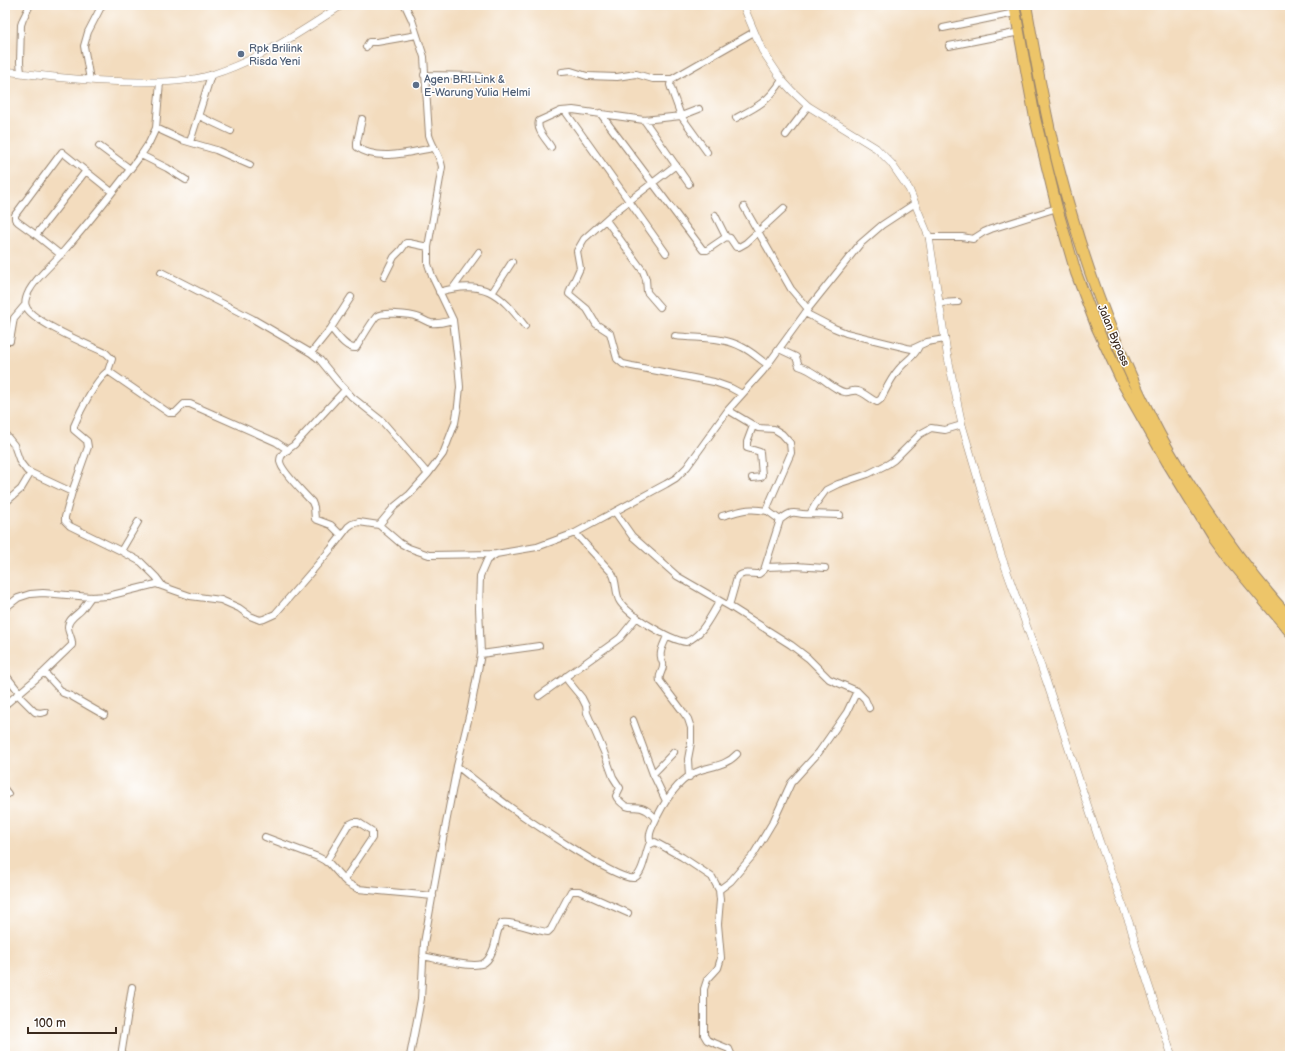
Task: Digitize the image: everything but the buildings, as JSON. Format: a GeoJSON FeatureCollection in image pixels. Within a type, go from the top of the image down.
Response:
{"type":"FeatureCollection","features":[{"type":"Feature","properties":{"kind":"highway","name":"Jalan Bypass"},"geometry":{"type":"LineString","coordinates":[[1026,5],[1047,116],[1070,211],[1094,285],[1112,332],[1151,418],[1173,458],[1237,554],[1290,618]]}},
{"type":"Feature","properties":{"kind":"highway","name":"Jalan Bypass"},"geometry":{"type":"LineString","coordinates":[[1015,9],[1035,118],[1057,208],[1076,272],[1097,328],[1123,384],[1167,462],[1214,537],[1230,560],[1290,632]]}},
{"type":"Feature","properties":{"kind":"highway"},"geometry":{"type":"LineString","coordinates":[[1035,118],[1047,116]]}},
{"type":"Feature","properties":{"kind":"street"},"geometry":{"type":"LineString","coordinates":[[21,73],[21,25],[30,5]]}},
{"type":"Feature","properties":{"kind":"street"},"geometry":{"type":"LineString","coordinates":[[90,80],[84,46],[88,32],[102,5]]}},
{"type":"Feature","properties":{"kind":"street"},"geometry":{"type":"LineString","coordinates":[[5,71],[120,82],[181,81],[211,75],[254,58],[290,39],[342,5]]}},
{"type":"Feature","properties":{"kind":"street"},"geometry":{"type":"LineString","coordinates":[[378,525],[394,507],[410,494],[443,454],[455,423],[460,387],[453,320],[429,269],[428,247],[442,174],[442,162],[429,135],[424,57],[405,5]]}},
{"type":"Feature","properties":{"kind":"street"},"geometry":{"type":"LineString","coordinates":[[743,5],[762,50],[782,80],[808,106],[876,148],[891,163],[909,189],[929,238],[945,339],[962,425],[986,506],[1100,843],[1130,925],[1172,1056]]}},
{"type":"Feature","properties":{"kind":"street"},"geometry":{"type":"LineString","coordinates":[[943,28],[1015,9]]}},
{"type":"Feature","properties":{"kind":"street"},"geometry":{"type":"LineString","coordinates":[[562,72],[571,71],[587,76],[617,77],[636,74],[653,79],[672,79],[754,32]]}},
{"type":"Feature","properties":{"kind":"street"},"geometry":{"type":"LineString","coordinates":[[949,46],[1020,32]]}},
{"type":"Feature","properties":{"kind":"street"},"geometry":{"type":"LineString","coordinates":[[366,47],[369,42],[417,35]]}},
{"type":"Feature","properties":{"kind":"street"},"geometry":{"type":"LineString","coordinates":[[190,142],[211,75]]}},
{"type":"Feature","properties":{"kind":"street"},"geometry":{"type":"LineString","coordinates":[[424,75],[479,76]]}},
{"type":"Feature","properties":{"kind":"street"},"geometry":{"type":"LineString","coordinates":[[672,79],[670,85],[681,116],[707,152]]}},
{"type":"Feature","properties":{"kind":"street"},"geometry":{"type":"LineString","coordinates":[[736,118],[768,98],[775,91],[782,80]]}},
{"type":"Feature","properties":{"kind":"street"},"geometry":{"type":"LineString","coordinates":[[10,341],[14,318],[25,305],[29,291],[61,255],[149,143],[156,128],[160,82]]}},
{"type":"Feature","properties":{"kind":"street"},"geometry":{"type":"LineString","coordinates":[[786,135],[808,106]]}},
{"type":"Feature","properties":{"kind":"street"},"geometry":{"type":"LineString","coordinates":[[550,147],[538,128],[538,123],[539,121],[561,111],[579,110],[644,120],[681,116],[699,109]]}},
{"type":"Feature","properties":{"kind":"street"},"geometry":{"type":"LineString","coordinates":[[565,111],[666,252]]}},
{"type":"Feature","properties":{"kind":"street"},"geometry":{"type":"LineString","coordinates":[[600,114],[701,249],[707,250],[726,237]]}},
{"type":"Feature","properties":{"kind":"street"},"geometry":{"type":"LineString","coordinates":[[198,116],[231,131]]}},
{"type":"Feature","properties":{"kind":"street"},"geometry":{"type":"LineString","coordinates":[[362,119],[357,142],[357,147],[361,150],[376,155],[388,156],[434,148]]}},
{"type":"Feature","properties":{"kind":"street"},"geometry":{"type":"LineString","coordinates":[[644,120],[689,184]]}},
{"type":"Feature","properties":{"kind":"street"},"geometry":{"type":"LineString","coordinates":[[156,128],[190,142],[216,150],[250,165]]}},
{"type":"Feature","properties":{"kind":"street"},"geometry":{"type":"LineString","coordinates":[[99,146],[130,169]]}},
{"type":"Feature","properties":{"kind":"street"},"geometry":{"type":"LineString","coordinates":[[61,255],[18,222],[15,215],[62,152],[85,172],[112,192]]}},
{"type":"Feature","properties":{"kind":"street"},"geometry":{"type":"LineString","coordinates":[[141,155],[167,168],[186,180]]}},
{"type":"Feature","properties":{"kind":"street"},"geometry":{"type":"LineString","coordinates":[[676,165],[612,214],[584,239],[576,254],[580,268],[569,292],[572,298],[587,309],[596,324],[610,334],[617,360],[623,364],[722,384],[742,394]]}},
{"type":"Feature","properties":{"kind":"street"},"geometry":{"type":"LineString","coordinates":[[36,235],[85,172]]}},
{"type":"Feature","properties":{"kind":"street"},"geometry":{"type":"LineString","coordinates":[[5,608],[18,598],[37,593],[91,597],[108,596],[151,585],[162,585],[190,596],[221,600],[234,605],[255,618],[264,620],[275,614],[331,549],[341,535],[354,523],[359,522],[378,525],[400,543],[429,555],[496,554],[537,547],[576,533],[676,478],[687,467],[728,410],[768,365],[806,311],[860,244],[882,225],[914,204]]}},
{"type":"Feature","properties":{"kind":"street"},"geometry":{"type":"LineString","coordinates":[[744,207],[791,289],[806,311],[834,328],[846,333],[907,348],[912,349],[927,342],[945,339]]}},
{"type":"Feature","properties":{"kind":"street"},"geometry":{"type":"LineString","coordinates":[[715,215],[726,237],[730,238],[737,248],[746,243],[784,208]]}},
{"type":"Feature","properties":{"kind":"street"},"geometry":{"type":"LineString","coordinates":[[929,238],[962,237],[973,239],[991,229],[1057,208]]}},
{"type":"Feature","properties":{"kind":"street"},"geometry":{"type":"LineString","coordinates":[[606,220],[643,271],[647,292],[660,307]]}},
{"type":"Feature","properties":{"kind":"street"},"geometry":{"type":"LineString","coordinates":[[384,277],[394,257],[406,243],[409,242],[428,247]]}},
{"type":"Feature","properties":{"kind":"street"},"geometry":{"type":"LineString","coordinates":[[453,288],[479,252]]}},
{"type":"Feature","properties":{"kind":"street"},"geometry":{"type":"LineString","coordinates":[[492,293],[512,262]]}},
{"type":"Feature","properties":{"kind":"street"},"geometry":{"type":"LineString","coordinates":[[162,272],[253,319],[311,353],[320,360],[345,390],[382,421],[428,474]]}},
{"type":"Feature","properties":{"kind":"street"},"geometry":{"type":"LineString","coordinates":[[440,292],[453,288],[472,287],[492,293],[506,303],[525,326]]}},
{"type":"Feature","properties":{"kind":"street"},"geometry":{"type":"LineString","coordinates":[[311,353],[331,328],[351,297]]}},
{"type":"Feature","properties":{"kind":"street"},"geometry":{"type":"LineString","coordinates":[[940,303],[958,302]]}},
{"type":"Feature","properties":{"kind":"street"},"geometry":{"type":"LineString","coordinates":[[25,305],[29,311],[42,321],[70,337],[106,353],[112,359],[108,371],[103,374],[95,386],[74,426],[74,430],[87,441],[88,447],[65,517],[67,523],[141,562],[162,585]]}},
{"type":"Feature","properties":{"kind":"street"},"geometry":{"type":"LineString","coordinates":[[331,328],[350,347],[356,348],[374,319],[380,315],[393,314],[415,316],[430,323],[442,323],[453,320]]}},
{"type":"Feature","properties":{"kind":"street"},"geometry":{"type":"LineString","coordinates":[[675,336],[713,338],[727,341],[744,348],[768,365]]}},
{"type":"Feature","properties":{"kind":"street"},"geometry":{"type":"LineString","coordinates":[[779,349],[797,357],[798,365],[811,370],[824,381],[838,389],[848,393],[857,391],[877,402],[881,399],[897,370],[914,356],[919,346]]}},
{"type":"Feature","properties":{"kind":"street"},"geometry":{"type":"LineString","coordinates":[[108,371],[169,413],[175,413],[184,404],[190,404],[276,442],[288,450]]}},
{"type":"Feature","properties":{"kind":"street"},"geometry":{"type":"LineString","coordinates":[[341,535],[331,525],[315,519],[312,502],[286,473],[280,459],[282,455],[345,390]]}},
{"type":"Feature","properties":{"kind":"street"},"geometry":{"type":"LineString","coordinates":[[728,410],[762,430],[774,429],[786,438],[791,448],[791,453],[767,511]]}},
{"type":"Feature","properties":{"kind":"street"},"geometry":{"type":"LineString","coordinates":[[810,514],[826,490],[838,484],[868,474],[888,464],[920,434],[931,428],[946,430],[962,425]]}},
{"type":"Feature","properties":{"kind":"street"},"geometry":{"type":"LineString","coordinates":[[752,478],[760,477],[762,475],[760,452],[747,448],[747,442],[753,426]]}},
{"type":"Feature","properties":{"kind":"street"},"geometry":{"type":"LineString","coordinates":[[5,434],[14,445],[22,465],[30,474],[72,492]]}},
{"type":"Feature","properties":{"kind":"street"},"geometry":{"type":"LineString","coordinates":[[5,503],[21,489],[30,474]]}},
{"type":"Feature","properties":{"kind":"street"},"geometry":{"type":"LineString","coordinates":[[722,516],[754,508],[767,511],[780,520]]}},
{"type":"Feature","properties":{"kind":"street"},"geometry":{"type":"LineString","coordinates":[[615,512],[632,536],[677,576],[730,606],[763,627],[808,658],[829,679],[858,691],[865,699],[869,708]]}},
{"type":"Feature","properties":{"kind":"street"},"geometry":{"type":"LineString","coordinates":[[730,606],[739,575],[746,573],[762,573],[780,520],[791,512],[840,515]]}},
{"type":"Feature","properties":{"kind":"street"},"geometry":{"type":"LineString","coordinates":[[121,551],[138,522]]}},
{"type":"Feature","properties":{"kind":"street"},"geometry":{"type":"LineString","coordinates":[[576,533],[612,573],[615,578],[619,599],[628,611],[667,636],[686,642],[693,639],[699,633],[720,601]]}},
{"type":"Feature","properties":{"kind":"street"},"geometry":{"type":"LineString","coordinates":[[410,1056],[421,999],[424,943],[457,766],[471,708],[481,654],[479,608],[480,576],[487,560],[496,554]]}},
{"type":"Feature","properties":{"kind":"street"},"geometry":{"type":"LineString","coordinates":[[765,567],[795,566],[825,568]]}},
{"type":"Feature","properties":{"kind":"street"},"geometry":{"type":"LineString","coordinates":[[5,705],[44,672],[72,645],[68,632],[68,624],[83,609],[91,597]]}},
{"type":"Feature","properties":{"kind":"street"},"geometry":{"type":"LineString","coordinates":[[539,696],[620,638],[637,617]]}},
{"type":"Feature","properties":{"kind":"street"},"geometry":{"type":"LineString","coordinates":[[667,636],[661,652],[663,668],[660,672],[659,678],[688,719],[691,728],[691,743],[688,759],[689,777]]}},
{"type":"Feature","properties":{"kind":"street"},"geometry":{"type":"LineString","coordinates":[[481,654],[539,646]]}},
{"type":"Feature","properties":{"kind":"street"},"geometry":{"type":"LineString","coordinates":[[44,672],[63,693],[104,715]]}},
{"type":"Feature","properties":{"kind":"street"},"geometry":{"type":"LineString","coordinates":[[5,674],[18,693],[36,712],[44,712]]}},
{"type":"Feature","properties":{"kind":"street"},"geometry":{"type":"LineString","coordinates":[[566,676],[568,681],[584,702],[613,777],[620,788],[616,796],[617,798],[626,807],[640,808],[647,811],[656,819]]}},
{"type":"Feature","properties":{"kind":"street"},"geometry":{"type":"LineString","coordinates":[[719,890],[731,882],[753,855],[774,820],[791,783],[819,752],[848,712],[858,691]]}},
{"type":"Feature","properties":{"kind":"street"},"geometry":{"type":"LineString","coordinates":[[633,720],[653,774],[666,801]]}},
{"type":"Feature","properties":{"kind":"street"},"geometry":{"type":"LineString","coordinates":[[653,774],[674,752]]}},
{"type":"Feature","properties":{"kind":"street"},"geometry":{"type":"LineString","coordinates":[[651,844],[649,837],[651,830],[666,801],[676,788],[699,771],[719,766],[737,754]]}},
{"type":"Feature","properties":{"kind":"street"},"geometry":{"type":"LineString","coordinates":[[457,766],[497,798],[590,860],[609,870],[628,878],[637,876],[641,872],[648,848],[655,842],[712,877],[719,890],[720,900],[718,924],[721,958],[718,968],[707,980],[704,989],[704,1035],[707,1040],[729,1048],[732,1056]]}},
{"type":"Feature","properties":{"kind":"street"},"geometry":{"type":"LineString","coordinates":[[326,862],[350,823],[358,822],[372,831],[372,838],[344,880]]}},
{"type":"Feature","properties":{"kind":"street"},"geometry":{"type":"LineString","coordinates":[[265,837],[326,862],[335,868],[347,883],[358,889],[433,896]]}},
{"type":"Feature","properties":{"kind":"street"},"geometry":{"type":"LineString","coordinates":[[423,956],[472,965],[486,962],[493,951],[498,931],[502,923],[508,922],[548,932],[571,891],[579,891],[628,913]]}},
{"type":"Feature","properties":{"kind":"street"},"geometry":{"type":"LineString","coordinates":[[121,1056],[132,988]]}},
{"type":"Feature","properties":{"kind":"place","name":"Rpk Brilink Risda Yeni"},"geometry":{"type":"Point","coordinates":[241,54]}},
{"type":"Feature","properties":{"kind":"place","name":"Agen BRI Link & E-Warung Yulia Helmi"},"geometry":{"type":"Point","coordinates":[416,85]}}]}
